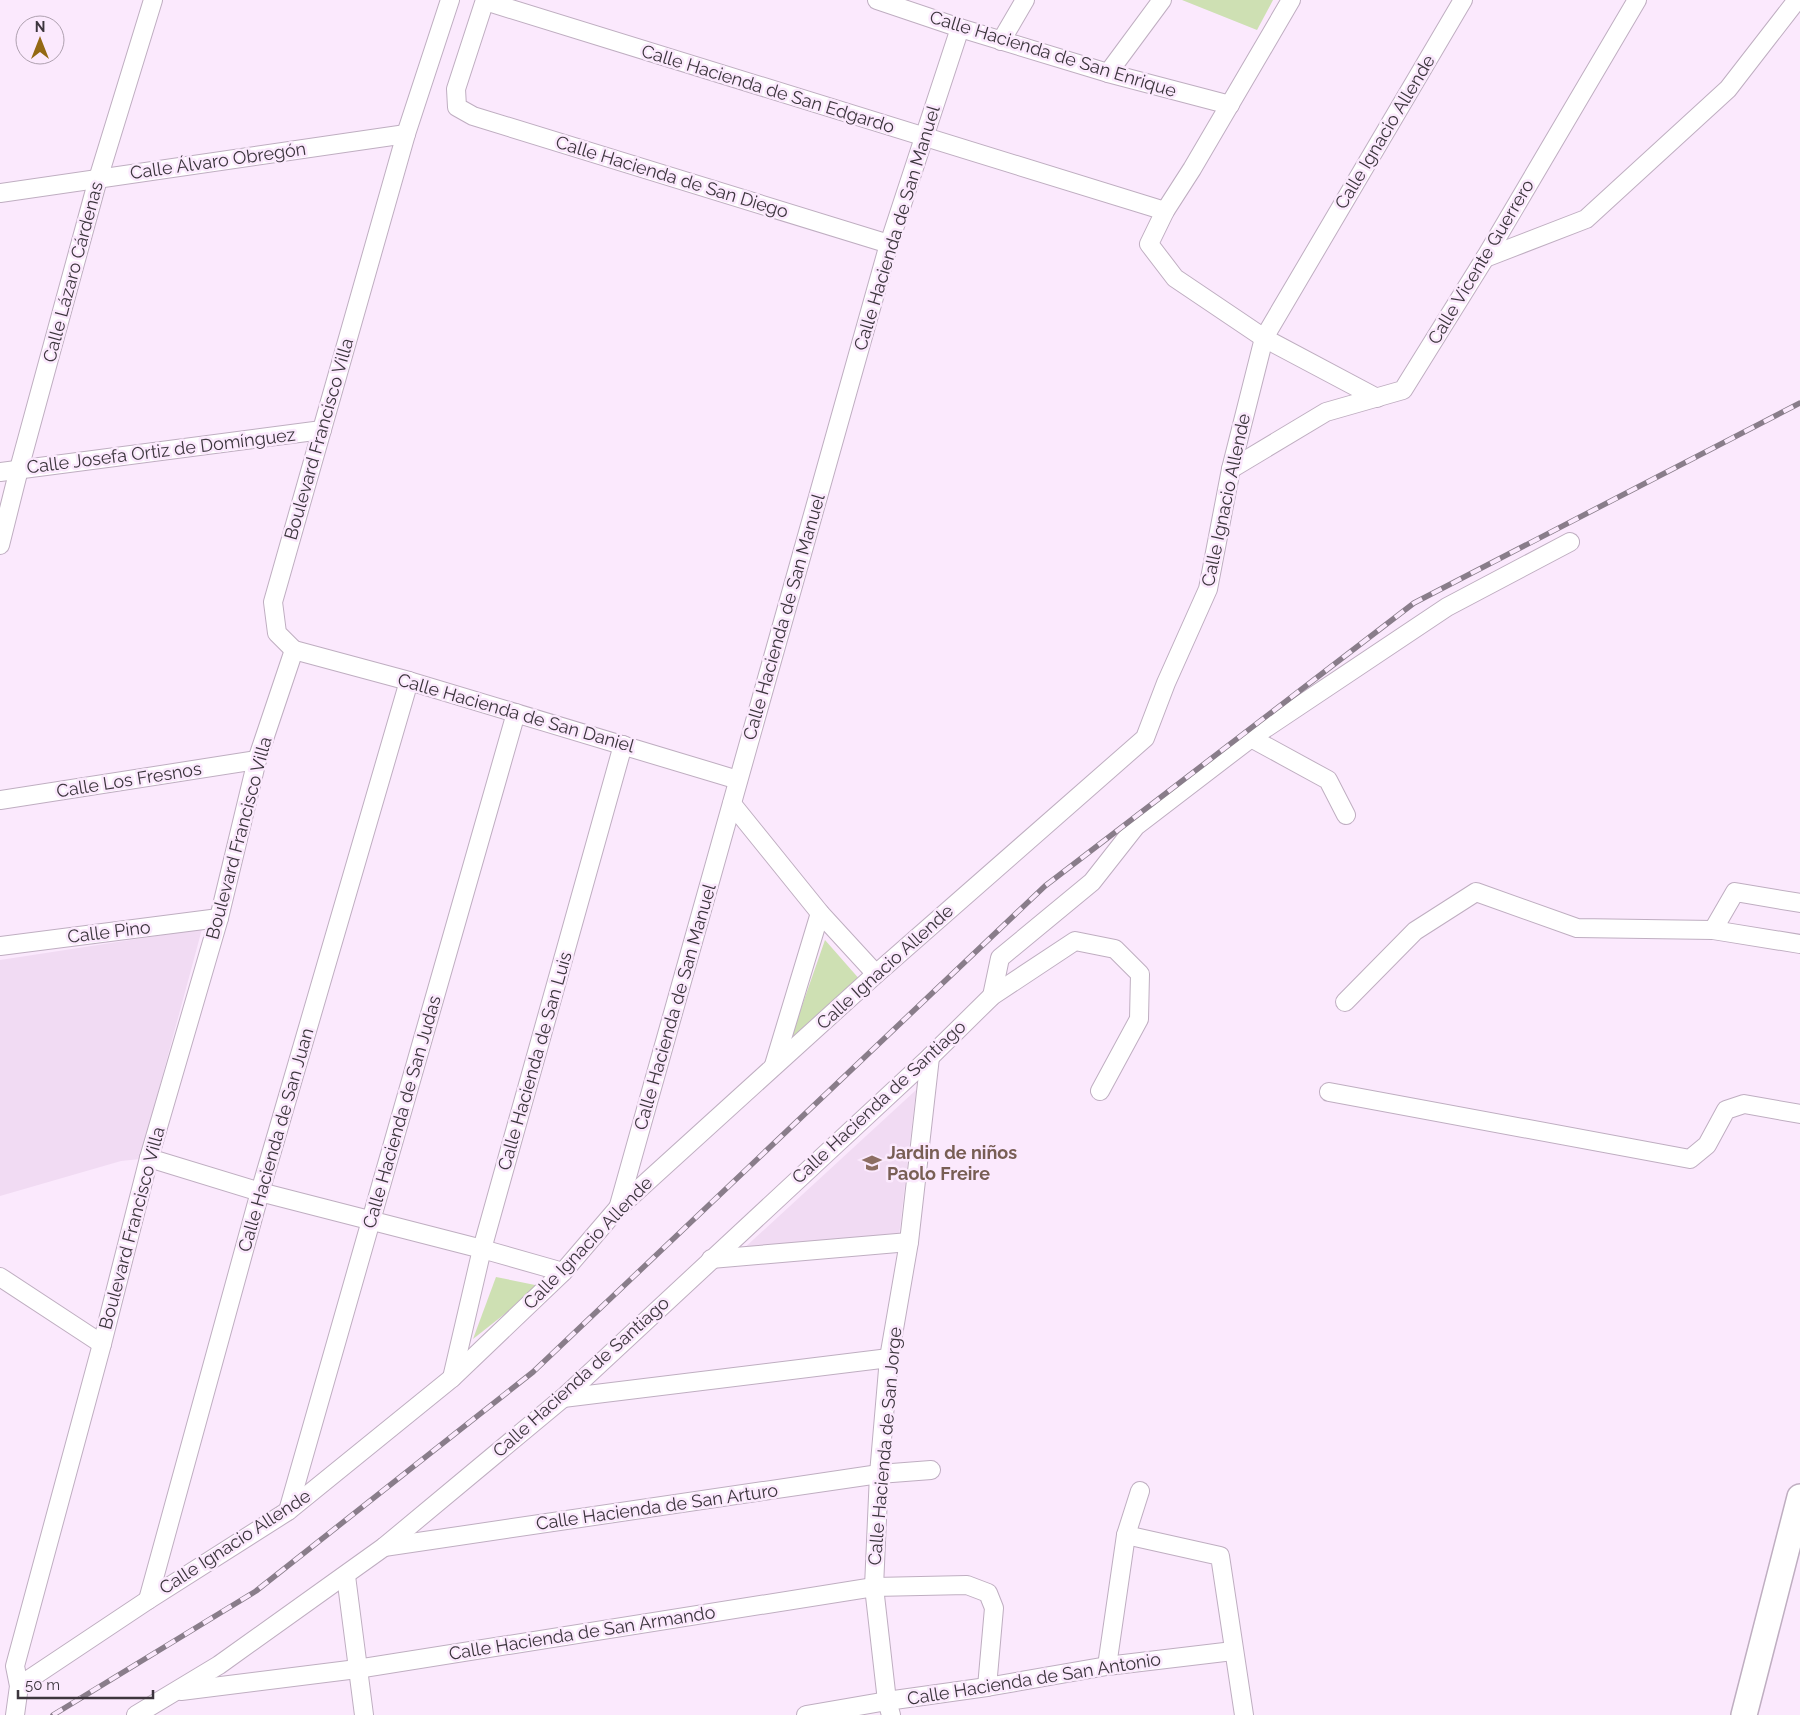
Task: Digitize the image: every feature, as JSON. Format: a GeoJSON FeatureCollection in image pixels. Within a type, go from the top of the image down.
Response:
{"type":"FeatureCollection","features":[{"type":"Feature","properties":{"kind":"street","name":"Calle Lázaro Cárdenas"},"geometry":{"type":"LineString","coordinates":[[0,545],[98,179],[154,0]]}},
{"type":"Feature","properties":{"kind":"street","name":"Boulevard Francisco Villa"},"geometry":{"type":"LineString","coordinates":[[19,1686],[16,1666],[102,1344],[149,1158],[219,918],[257,760],[294,650],[277,633],[273,602],[406,134],[450,0]]}},
{"type":"Feature","properties":{"kind":"street"},"geometry":{"type":"LineString","coordinates":[[1001,41],[1025,0]]}},
{"type":"Feature","properties":{"kind":"street"},"geometry":{"type":"LineString","coordinates":[[1108,73],[1162,0]]}},
{"type":"Feature","properties":{"kind":"street"},"geometry":{"type":"LineString","coordinates":[[1292,0],[1165,211],[1149,244],[1175,278],[1264,338],[1377,398]]}},
{"type":"Feature","properties":{"kind":"street","name":"Calle Ignacio Allende"},"geometry":{"type":"LineString","coordinates":[[19,1686],[148,1600],[288,1512],[452,1378],[563,1272],[617,1210],[773,1066],[1145,738],[1166,683],[1208,589],[1231,469],[1264,338],[1463,0]]}},
{"type":"Feature","properties":{"kind":"street","name":"Calle Vicente Guerrero"},"geometry":{"type":"LineString","coordinates":[[1231,469],[1326,412],[1403,390],[1485,258],[1637,0]]}},
{"type":"Feature","properties":{"kind":"street"},"geometry":{"type":"LineString","coordinates":[[1485,258],[1586,219],[1728,89],[1797,0]]}},
{"type":"Feature","properties":{"kind":"street","name":"Calle Hacienda de San Diego"},"geometry":{"type":"LineString","coordinates":[[485,1],[456,89],[457,107],[472,116],[889,244]]}},
{"type":"Feature","properties":{"kind":"street","name":"Calle Hacienda de San Edgardo"},"geometry":{"type":"LineString","coordinates":[[485,1],[1165,211]]}},
{"type":"Feature","properties":{"kind":"street","name":"Calle Hacienda de San Enrique"},"geometry":{"type":"LineString","coordinates":[[887,1],[1001,41],[1108,73],[1230,105]]}},
{"type":"Feature","properties":{"kind":"street","name":"Calle Hacienda de San Manuel"},"geometry":{"type":"LineString","coordinates":[[617,1210],[889,244],[960,28]]}},
{"type":"Feature","properties":{"kind":"street","name":"Calle Álvaro Obregón"},"geometry":{"type":"LineString","coordinates":[[0,193],[406,134]]}},
{"type":"Feature","properties":{"kind":"street","name":"Calle Josefa Ortiz de Domínguez"},"geometry":{"type":"LineString","coordinates":[[0,472],[322,430]]}},
{"type":"Feature","properties":{"kind":"street"},"geometry":{"type":"LineString","coordinates":[[992,996],[1000,958],[1092,882],[1136,826],[1251,738],[1447,607],[1570,542]]}},
{"type":"Feature","properties":{"kind":"street","name":"Calle Hacienda de San Daniel"},"geometry":{"type":"LineString","coordinates":[[294,650],[409,681],[738,780]]}},
{"type":"Feature","properties":{"kind":"street","name":"Calle Hacienda de San Juan"},"geometry":{"type":"LineString","coordinates":[[148,1600],[260,1192],[409,681]]}},
{"type":"Feature","properties":{"kind":"street","name":"Calle Hacienda de San Judas"},"geometry":{"type":"LineString","coordinates":[[288,1512],[516,713]]}},
{"type":"Feature","properties":{"kind":"street"},"geometry":{"type":"LineString","coordinates":[[1251,738],[1328,780],[1346,814]]}},
{"type":"Feature","properties":{"kind":"street","name":"Calle Hacienda de San Luis"},"geometry":{"type":"LineString","coordinates":[[452,1378],[482,1249],[623,745]]}},
{"type":"Feature","properties":{"kind":"street","name":"Calle Los Fresnos"},"geometry":{"type":"LineString","coordinates":[[0,800],[257,760]]}},
{"type":"Feature","properties":{"kind":"street"},"geometry":{"type":"LineString","coordinates":[[732,804],[820,912],[876,974]]}},
{"type":"Feature","properties":{"kind":"street"},"geometry":{"type":"LineString","coordinates":[[1345,1002],[1414,931],[1476,892],[1577,928],[1713,930],[1800,944]]}},
{"type":"Feature","properties":{"kind":"street"},"geometry":{"type":"LineString","coordinates":[[1713,930],[1735,892],[1800,903]]}},
{"type":"Feature","properties":{"kind":"street"},"geometry":{"type":"LineString","coordinates":[[773,1066],[820,912]]}},
{"type":"Feature","properties":{"kind":"street","name":"Calle Pino"},"geometry":{"type":"LineString","coordinates":[[0,946],[219,918]]}},
{"type":"Feature","properties":{"kind":"street","name":"Calle Hacienda de Santiago"},"geometry":{"type":"LineString","coordinates":[[136,1715],[218,1665],[346,1576],[384,1547],[562,1398],[930,1057],[992,996],[1075,941],[1115,949],[1140,974],[1139,1020],[1100,1091]]}},
{"type":"Feature","properties":{"kind":"street","name":"Calle Hacienda de San Jorge"},"geometry":{"type":"LineString","coordinates":[[889,1708],[874,1587],[879,1474],[889,1358],[909,1242],[930,1057]]}},
{"type":"Feature","properties":{"kind":"street"},"geometry":{"type":"LineString","coordinates":[[1329,1092],[1690,1158],[1707,1145],[1726,1110],[1744,1104],[1800,1114]]}},
{"type":"Feature","properties":{"kind":"street"},"geometry":{"type":"LineString","coordinates":[[149,1158],[260,1192],[482,1249],[563,1272]]}},
{"type":"Feature","properties":{"kind":"street"},"geometry":{"type":"LineString","coordinates":[[711,1259],[909,1242]]}},
{"type":"Feature","properties":{"kind":"street"},"geometry":{"type":"LineString","coordinates":[[0,1277],[102,1344]]}},
{"type":"Feature","properties":{"kind":"street"},"geometry":{"type":"LineString","coordinates":[[562,1398],[889,1358]]}},
{"type":"Feature","properties":{"kind":"street","name":"Calle Hacienda de San Arturo"},"geometry":{"type":"LineString","coordinates":[[384,1547],[879,1474],[931,1470]]}},
{"type":"Feature","properties":{"kind":"street"},"geometry":{"type":"LineString","coordinates":[[1107,1666],[1126,1535],[1140,1491]]}},
{"type":"Feature","properties":{"kind":"street"},"geometry":{"type":"LineString","coordinates":[[1744,1715],[1800,1497]]}},
{"type":"Feature","properties":{"kind":"street"},"geometry":{"type":"LineString","coordinates":[[1126,1535],[1220,1556],[1244,1715]]}},
{"type":"Feature","properties":{"kind":"street"},"geometry":{"type":"LineString","coordinates":[[346,1576],[364,1715]]}},
{"type":"Feature","properties":{"kind":"street","name":"Calle Hacienda de San Armando"},"geometry":{"type":"LineString","coordinates":[[175,1692],[357,1669],[874,1587],[967,1586],[988,1593],[994,1608],[987,1687]]}},
{"type":"Feature","properties":{"kind":"street","name":"Calle Hacienda de San Antonio"},"geometry":{"type":"LineString","coordinates":[[806,1715],[889,1708],[987,1687],[1107,1666],[1233,1651]]}},
{"type":"Feature","properties":{"kind":"street"},"geometry":{"type":"LineString","coordinates":[[15,1715],[19,1686]]}},
{"type":"Feature","properties":{"kind":"shaded area"},"geometry":{"type":"Polygon","coordinates":[[[202,929],[140,1159],[121,1161],[0,1196],[0,960],[202,929]]]}},
{"type":"Feature","properties":{"kind":"shaded area","name":"Jardin de niños Paolo Freire"},"geometry":{"type":"Polygon","coordinates":[[[916,1090],[899,1236],[741,1251],[916,1090]]]}},
{"type":"Feature","properties":{"kind":"green space"},"geometry":{"type":"Polygon","coordinates":[[[1182,0],[1273,0],[1257,30],[1182,0]]]}},
{"type":"Feature","properties":{"kind":"green space"},"geometry":{"type":"Polygon","coordinates":[[[825,940],[861,981],[789,1043],[825,940]]]}},
{"type":"Feature","properties":{"kind":"green space"},"geometry":{"type":"Polygon","coordinates":[[[496,1277],[540,1286],[473,1339],[496,1277]]]}},
{"type":"Feature","properties":{"kind":"railway"},"geometry":{"type":"LineString","coordinates":[[53,1715],[256,1591],[533,1372],[1045,886],[1414,603],[1800,403]]}},
{"type":"Feature","properties":{"kind":"place","name":"Jardin de niños Paolo Freire"},"geometry":{"type":"Point","coordinates":[872,1163]}}]}
